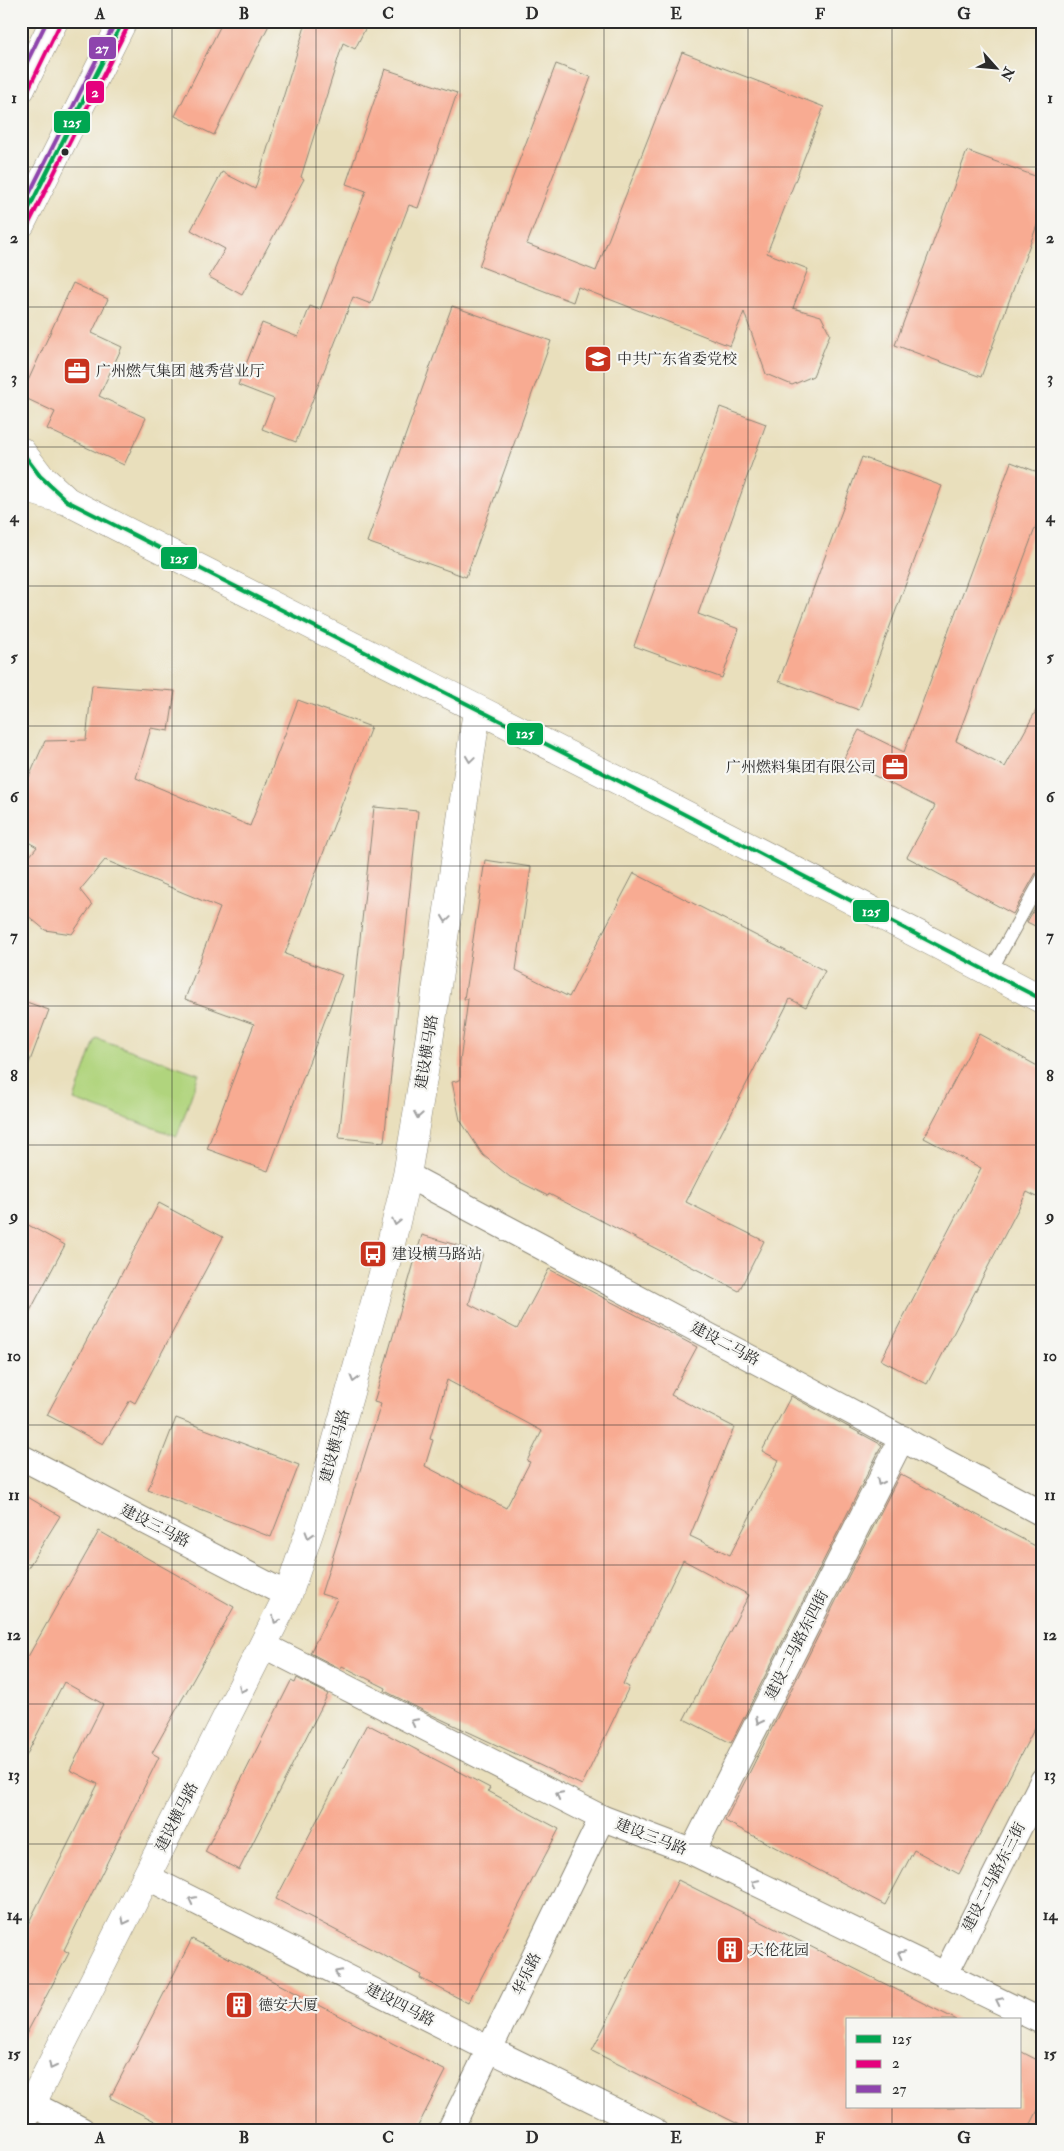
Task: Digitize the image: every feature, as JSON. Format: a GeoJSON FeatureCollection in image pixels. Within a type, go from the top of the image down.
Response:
{"type":"FeatureCollection","features":[{"type":"Feature","properties":{"kind":"main road"},"geometry":{"type":"LineString","coordinates":[[21,89],[54,21]]}},
{"type":"Feature","properties":{"kind":"main road"},"geometry":{"type":"LineString","coordinates":[[21,224],[123,21]]}},
{"type":"Feature","properties":{"kind":"main road"},"geometry":{"type":"LineString","coordinates":[[21,451],[40,476],[67,501]]}},
{"type":"Feature","properties":{"kind":"main road"},"geometry":{"type":"LineString","coordinates":[[21,487],[67,501],[477,710],[623,782],[1043,1000]]}},
{"type":"Feature","properties":{"kind":"main road","name":"建设横马路"},"geometry":{"type":"LineString","coordinates":[[27,2115],[288,1595],[321,1496],[389,1252],[407,1175],[428,1048],[477,710]]}},
{"type":"Feature","properties":{"kind":"street","name":"建设二马路"},"geometry":{"type":"LineString","coordinates":[[407,1175],[1043,1514]]}},
{"type":"Feature","properties":{"kind":"street","name":"建设二马路东四街"},"geometry":{"type":"LineString","coordinates":[[692,1852],[902,1438]]}},
{"type":"Feature","properties":{"kind":"street","name":"建设三马路"},"geometry":{"type":"LineString","coordinates":[[21,1457],[288,1595]]}},
{"type":"Feature","properties":{"kind":"street","name":"建设三马路"},"geometry":{"type":"LineString","coordinates":[[264,1645],[602,1818],[692,1852],[1042,2020]]}},
{"type":"Feature","properties":{"kind":"street","name":"建设二马路东三街"},"geometry":{"type":"LineString","coordinates":[[945,1975],[1043,1780]]}},
{"type":"Feature","properties":{"kind":"street","name":"华乐路"},"geometry":{"type":"LineString","coordinates":[[450,2130],[602,1818]]}},
{"type":"Feature","properties":{"kind":"street","name":"建设四马路"},"geometry":{"type":"LineString","coordinates":[[147,1877],[490,2050],[654,2130]]}},
{"type":"Feature","properties":{"kind":"street"},"geometry":{"type":"LineString","coordinates":[[27,2115],[82,2130]]}},
{"type":"Feature","properties":{"kind":"lane"},"geometry":{"type":"LineString","coordinates":[[990,972],[1043,877]]}},
{"type":"Feature","properties":{"kind":"green space"},"geometry":{"type":"Polygon","coordinates":[[[96,1038],[199,1074],[177,1136],[74,1100],[96,1038]]]}},
{"type":"Feature","properties":{"kind":"building"},"geometry":{"type":"Polygon","coordinates":[[[223,21],[271,21],[214,135],[175,116],[223,21]]]}},
{"type":"Feature","properties":{"kind":"building"},"geometry":{"type":"Polygon","coordinates":[[[301,21],[369,21],[355,49],[343,43],[301,177],[304,179],[242,295],[209,277],[225,249],[191,230],[222,172],[255,189],[306,23],[301,21]]]}},
{"type":"Feature","properties":{"kind":"building"},"geometry":{"type":"Polygon","coordinates":[[[682,52],[824,107],[767,253],[808,269],[793,308],[821,316],[830,334],[813,376],[792,385],[766,374],[744,312],[730,346],[578,287],[573,302],[479,266],[556,64],[591,77],[527,244],[596,271],[682,52]]]}},
{"type":"Feature","properties":{"kind":"building"},"geometry":{"type":"Polygon","coordinates":[[[385,69],[457,93],[418,208],[409,205],[371,304],[353,297],[296,442],[262,429],[274,399],[238,385],[262,323],[298,337],[310,306],[320,310],[366,191],[346,184],[385,69]]]}},
{"type":"Feature","properties":{"kind":"building"},"geometry":{"type":"Polygon","coordinates":[[[967,151],[1043,179],[1043,209],[981,377],[895,345],[967,151]]]}},
{"type":"Feature","properties":{"kind":"building"},"geometry":{"type":"Polygon","coordinates":[[[73,283],[108,299],[92,333],[122,347],[99,396],[146,418],[124,465],[47,429],[55,412],[21,396],[73,283]]]}},
{"type":"Feature","properties":{"kind":"building"},"geometry":{"type":"Polygon","coordinates":[[[452,306],[551,341],[466,577],[367,542],[452,306]]]}},
{"type":"Feature","properties":{"kind":"building"},"geometry":{"type":"Polygon","coordinates":[[[720,407],[766,424],[698,614],[739,629],[722,678],[634,646],[720,407]]]}},
{"type":"Feature","properties":{"kind":"building"},"geometry":{"type":"Polygon","coordinates":[[[862,457],[942,486],[859,710],[779,681],[862,457]]]}},
{"type":"Feature","properties":{"kind":"building"},"geometry":{"type":"Polygon","coordinates":[[[1011,462],[1043,474],[1043,507],[956,741],[1005,767],[1043,698],[1043,869],[1036,873],[1013,914],[907,857],[935,806],[843,760],[859,730],[904,752],[1011,462]]]}},
{"type":"Feature","properties":{"kind":"building"},"geometry":{"type":"Polygon","coordinates":[[[92,685],[175,691],[169,731],[151,728],[136,778],[250,826],[298,700],[371,727],[285,954],[342,975],[268,1171],[207,1149],[254,1024],[185,999],[220,908],[105,860],[80,890],[92,905],[72,934],[45,930],[21,910],[21,867],[37,847],[21,838],[21,795],[45,741],[86,740],[92,685]]]}},
{"type":"Feature","properties":{"kind":"building"},"geometry":{"type":"Polygon","coordinates":[[[374,807],[418,811],[384,1142],[339,1138],[374,807]]]}},
{"type":"Feature","properties":{"kind":"building"},"geometry":{"type":"Polygon","coordinates":[[[485,860],[531,867],[516,970],[569,997],[634,873],[825,971],[806,1007],[790,999],[686,1202],[764,1241],[739,1291],[549,1194],[548,1196],[510,1177],[483,1155],[460,1120],[452,1082],[460,1080],[460,1062],[468,999],[464,999],[485,860]]]}},
{"type":"Feature","properties":{"kind":"building"},"geometry":{"type":"Polygon","coordinates":[[[1043,894],[1043,930],[1027,922],[1043,894]]]}},
{"type":"Feature","properties":{"kind":"building"},"geometry":{"type":"Polygon","coordinates":[[[21,1000],[49,1010],[24,1077],[21,1076],[21,1000]]]}},
{"type":"Feature","properties":{"kind":"building"},"geometry":{"type":"Polygon","coordinates":[[[979,1034],[1043,1069],[1043,1200],[1027,1192],[927,1384],[881,1360],[981,1168],[924,1138],[979,1034]]]}},
{"type":"Feature","properties":{"kind":"building"},"geometry":{"type":"Polygon","coordinates":[[[159,1203],[223,1237],[135,1403],[130,1400],[103,1444],[47,1415],[159,1203]]]}},
{"type":"Feature","properties":{"kind":"building"},"geometry":{"type":"Polygon","coordinates":[[[21,1221],[65,1245],[21,1328],[21,1221]]]}},
{"type":"Feature","properties":{"kind":"building"},"geometry":{"type":"Polygon","coordinates":[[[422,1235],[483,1253],[469,1304],[517,1329],[549,1269],[697,1347],[671,1395],[734,1427],[690,1536],[730,1555],[779,1460],[762,1451],[791,1396],[882,1445],[731,1743],[684,1719],[749,1595],[683,1560],[623,1684],[629,1687],[582,1785],[428,1713],[385,1691],[386,1688],[342,1666],[341,1669],[310,1653],[337,1599],[321,1594],[381,1404],[374,1402],[422,1235]],[[447,1380],[430,1439],[433,1440],[425,1466],[506,1508],[530,1462],[527,1461],[542,1431],[447,1380]]]}},
{"type":"Feature","properties":{"kind":"building"},"geometry":{"type":"Polygon","coordinates":[[[176,1418],[299,1465],[271,1537],[148,1490],[176,1418]]]}},
{"type":"Feature","properties":{"kind":"building"},"geometry":{"type":"Polygon","coordinates":[[[900,1474],[1043,1550],[1043,1712],[959,1874],[914,1850],[885,1905],[725,1821],[900,1474]]]}},
{"type":"Feature","properties":{"kind":"building"},"geometry":{"type":"Polygon","coordinates":[[[21,1493],[60,1516],[21,1579],[21,1493]]]}},
{"type":"Feature","properties":{"kind":"building"},"geometry":{"type":"Polygon","coordinates":[[[99,1531],[234,1607],[152,1753],[159,1757],[64,1950],[69,1953],[21,2044],[21,1938],[98,1784],[70,1770],[103,1704],[64,1682],[21,1766],[21,1669],[99,1531]]]}},
{"type":"Feature","properties":{"kind":"building"},"geometry":{"type":"Polygon","coordinates":[[[297,1678],[328,1694],[239,1870],[205,1852],[291,1681],[295,1683],[297,1678]]]}},
{"type":"Feature","properties":{"kind":"building"},"geometry":{"type":"Polygon","coordinates":[[[367,1724],[490,1788],[488,1791],[559,1829],[468,2003],[420,1978],[421,1975],[276,1899],[367,1724]]]}},
{"type":"Feature","properties":{"kind":"building","name":"天伦花园"},"geometry":{"type":"Polygon","coordinates":[[[678,1880],[953,2018],[846,2018],[846,2108],[1022,2108],[1022,2052],[1043,2063],[1043,2100],[1028,2130],[750,2130],[592,2051],[678,1880]]]}},
{"type":"Feature","properties":{"kind":"building","name":"德安大厦"},"geometry":{"type":"Polygon","coordinates":[[[192,1939],[446,2071],[416,2130],[172,2130],[110,2098],[192,1939]]]}},
{"type":"Feature","properties":{"kind":"transit line","name":"27"},"geometry":{"type":"LineString","coordinates":[[21,74],[47,21]]}},
{"type":"Feature","properties":{"kind":"transit line","name":"27"},"geometry":{"type":"LineString","coordinates":[[21,210],[116,21]]}},
{"type":"Feature","properties":{"kind":"transit line","name":"125"},"geometry":{"type":"LineString","coordinates":[[21,224],[123,21]]}},
{"type":"Feature","properties":{"kind":"transit line","name":"2"},"geometry":{"type":"LineString","coordinates":[[27,92],[60,24]]}},
{"type":"Feature","properties":{"kind":"transit line","name":"2"},"geometry":{"type":"LineString","coordinates":[[27,227],[129,24]]}},
{"type":"Feature","properties":{"kind":"transit line","name":"125"},"geometry":{"type":"LineString","coordinates":[[21,451],[40,476],[67,501],[678,811],[1043,1000]]}},
{"type":"Feature","properties":{"kind":"place","name":"中共广东省委党校"},"geometry":{"type":"Point","coordinates":[598,359]}},
{"type":"Feature","properties":{"kind":"place","name":"广州燃气集团 越秀营业厅"},"geometry":{"type":"Point","coordinates":[77,371]}},
{"type":"Feature","properties":{"kind":"place","name":"广州燃料集团有限公司"},"geometry":{"type":"Point","coordinates":[895,767]}},
{"type":"Feature","properties":{"kind":"place","name":"建设横马路站"},"geometry":{"type":"Point","coordinates":[373,1254]}},
{"type":"Feature","properties":{"kind":"place","name":"天伦花园"},"geometry":{"type":"Point","coordinates":[730,1950]}},
{"type":"Feature","properties":{"kind":"place","name":"德安大厦"},"geometry":{"type":"Point","coordinates":[239,2005]}}]}
